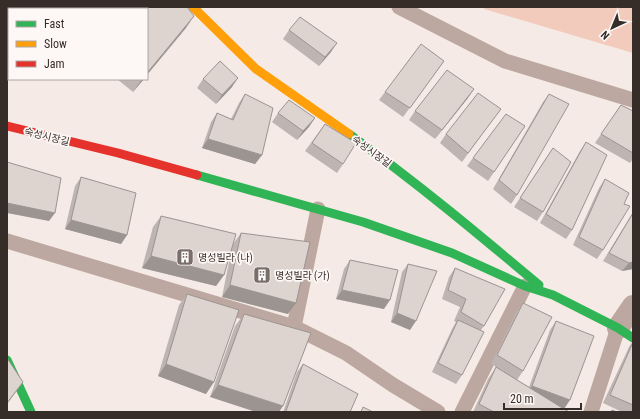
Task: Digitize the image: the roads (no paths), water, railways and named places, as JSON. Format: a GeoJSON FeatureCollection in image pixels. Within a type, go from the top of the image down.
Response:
{"type":"FeatureCollection","features":[{"type":"Feature","properties":{"kind":"street","name":"숙성시장길"},"geometry":{"type":"LineString","coordinates":[[193,7],[256,69],[387,161],[442,204],[553,296]]}},
{"type":"Feature","properties":{"kind":"street","name":"숙성시장길"},"geometry":{"type":"LineString","coordinates":[[7,126],[118,153],[363,222],[452,253],[525,286],[553,296],[626,333]]}},
{"type":"Feature","properties":{"kind":"street"},"geometry":{"type":"LineString","coordinates":[[626,333],[633,306]]}},
{"type":"Feature","properties":{"kind":"street"},"geometry":{"type":"LineString","coordinates":[[7,360],[31,412]]}},
{"type":"Feature","properties":{"kind":"lane"},"geometry":{"type":"LineString","coordinates":[[399,7],[505,61],[633,100]]}},
{"type":"Feature","properties":{"kind":"lane"},"geometry":{"type":"LineString","coordinates":[[294,327],[318,209]]}},
{"type":"Feature","properties":{"kind":"lane"},"geometry":{"type":"LineString","coordinates":[[7,241],[294,327],[346,352],[393,386],[438,412]]}},
{"type":"Feature","properties":{"kind":"lane"},"geometry":{"type":"LineString","coordinates":[[462,412],[525,286]]}},
{"type":"Feature","properties":{"kind":"lane"},"geometry":{"type":"LineString","coordinates":[[591,412],[626,333]]}},
{"type":"Feature","properties":{"kind":"place","name":"명성빌라 (나)"},"geometry":{"type":"Point","coordinates":[185,257]}},
{"type":"Feature","properties":{"kind":"place","name":"명성빌라 (가)"},"geometry":{"type":"Point","coordinates":[262,275]}}]}
